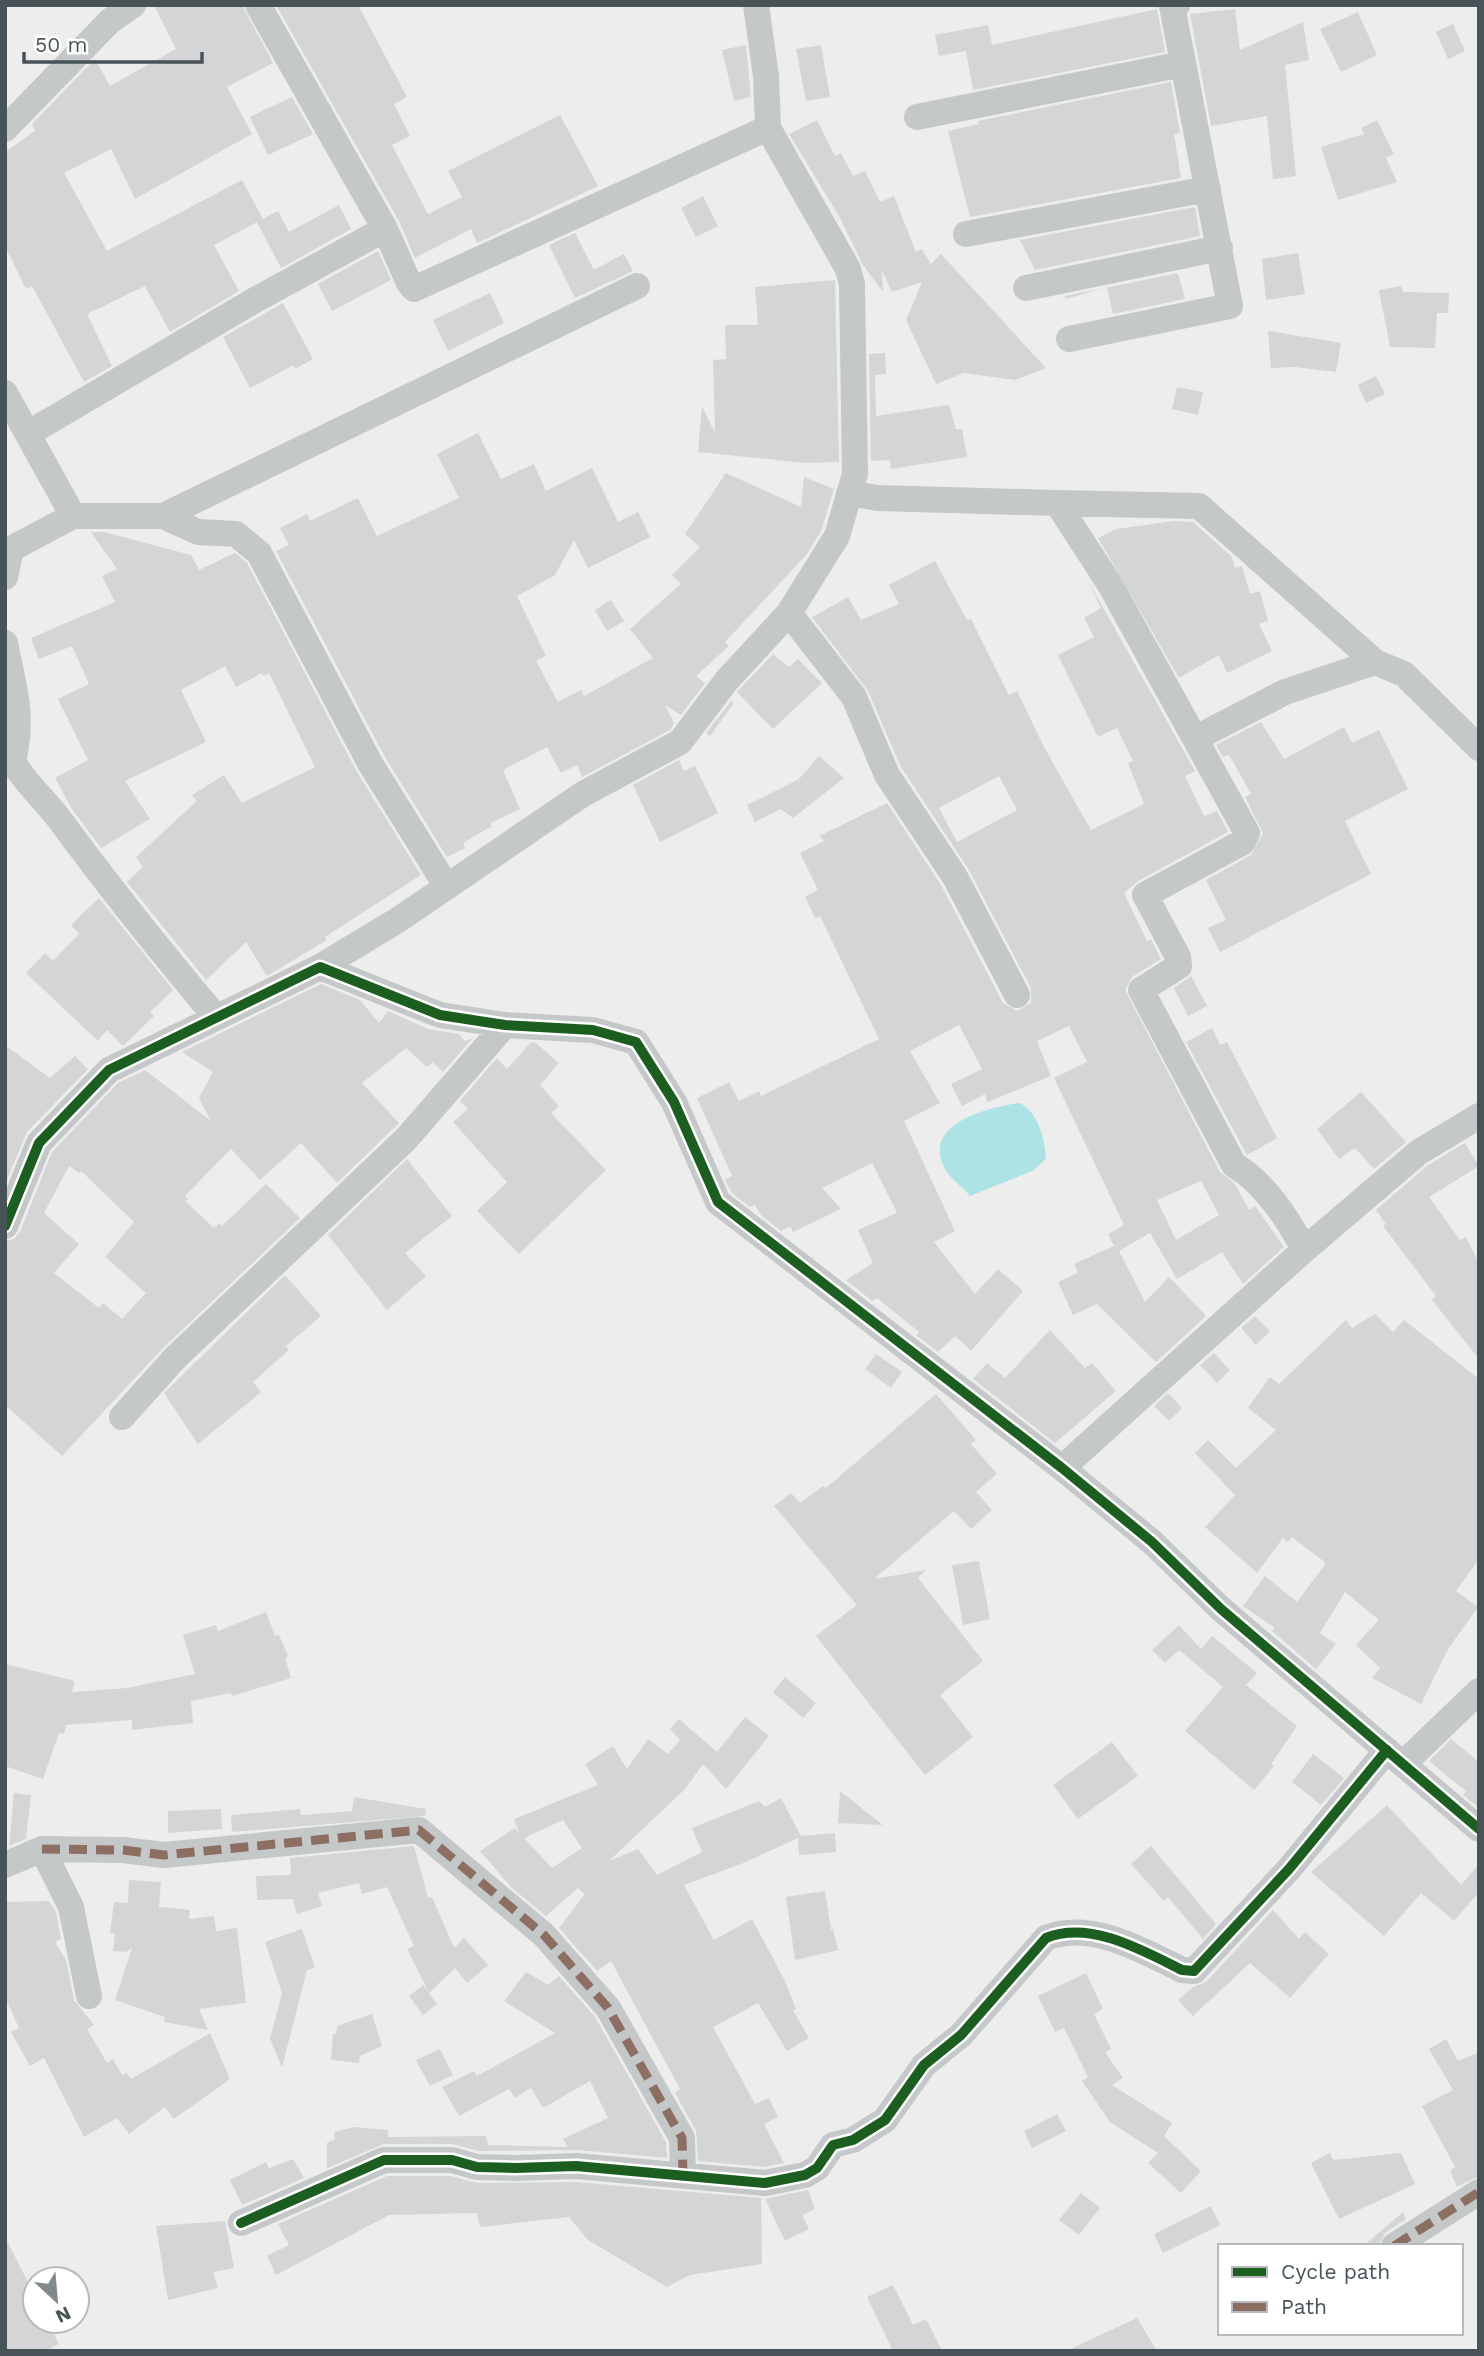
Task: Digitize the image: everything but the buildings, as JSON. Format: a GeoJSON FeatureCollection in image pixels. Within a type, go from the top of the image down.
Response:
{"type":"FeatureCollection","features":[{"type":"Feature","properties":{"kind":"street"},"geometry":{"type":"LineString","coordinates":[[5,129],[110,21],[133,5]]}},
{"type":"Feature","properties":{"kind":"street"},"geometry":{"type":"LineString","coordinates":[[258,5],[385,229],[409,284],[414,289],[768,128]]}},
{"type":"Feature","properties":{"kind":"street"},"geometry":{"type":"LineString","coordinates":[[5,1226],[39,1143],[109,1070],[320,967],[447,887],[583,794],[680,742],[727,680],[789,613],[836,536],[855,474],[852,284],[848,269],[768,128],[766,76],[756,5]]}},
{"type":"Feature","properties":{"kind":"street"},"geometry":{"type":"LineString","coordinates":[[1069,339],[1225,309],[1231,301],[1172,6],[1177,5]]}},
{"type":"Feature","properties":{"kind":"street"},"geometry":{"type":"LineString","coordinates":[[917,117],[1183,64]]}},
{"type":"Feature","properties":{"kind":"street"},"geometry":{"type":"LineString","coordinates":[[966,234],[1208,189]]}},
{"type":"Feature","properties":{"kind":"street"},"geometry":{"type":"LineString","coordinates":[[29,433],[255,300],[385,229]]}},
{"type":"Feature","properties":{"kind":"street"},"geometry":{"type":"LineString","coordinates":[[1026,288],[1220,248]]}},
{"type":"Feature","properties":{"kind":"street"},"geometry":{"type":"LineString","coordinates":[[163,516],[637,286]]}},
{"type":"Feature","properties":{"kind":"street"},"geometry":{"type":"LineString","coordinates":[[5,393],[73,516]]}},
{"type":"Feature","properties":{"kind":"street"},"geometry":{"type":"LineString","coordinates":[[849,493],[877,498],[1199,506],[1375,662],[1404,674],[1479,748]]}},
{"type":"Feature","properties":{"kind":"street"},"geometry":{"type":"LineString","coordinates":[[1057,503],[1109,583],[1247,833],[1247,838],[1145,895],[1178,957],[1179,966],[1141,990],[1234,1165],[1249,1173],[1294,1231],[1304,1250]]}},
{"type":"Feature","properties":{"kind":"street"},"geometry":{"type":"LineString","coordinates":[[5,577],[11,549],[73,516],[163,516],[198,532],[236,534],[259,553],[371,765],[447,887]]}},
{"type":"Feature","properties":{"kind":"street"},"geometry":{"type":"LineString","coordinates":[[789,613],[854,697],[887,775],[955,877],[1017,995]]}},
{"type":"Feature","properties":{"kind":"street"},"geometry":{"type":"LineString","coordinates":[[5,643],[17,689],[20,731],[13,762],[25,782],[43,798],[124,907],[216,1017]]}},
{"type":"Feature","properties":{"kind":"street"},"geometry":{"type":"LineString","coordinates":[[1196,738],[1285,692],[1375,662]]}},
{"type":"Feature","properties":{"kind":"street"},"geometry":{"type":"LineString","coordinates":[[320,967],[440,1015],[505,1025],[593,1030],[636,1042],[674,1102],[718,1202],[1062,1468],[1152,1542],[1221,1609],[1479,1829]]}},
{"type":"Feature","properties":{"kind":"street"},"geometry":{"type":"LineString","coordinates":[[122,1416],[175,1358],[406,1139],[505,1025]]}},
{"type":"Feature","properties":{"kind":"street"},"geometry":{"type":"LineString","coordinates":[[1062,1468],[1304,1250],[1419,1152],[1479,1116]]}},
{"type":"Feature","properties":{"kind":"street"},"geometry":{"type":"LineString","coordinates":[[241,2223],[357,2171],[398,2158],[452,2160],[477,2167],[576,2166],[765,2183],[805,2175],[817,2168],[833,2145],[853,2140],[885,2120],[924,2065],[961,2035],[1046,1938],[1062,1932],[1108,1937],[1182,1970],[1194,1971],[1395,1757],[1479,1691]]}},
{"type":"Feature","properties":{"kind":"street"},"geometry":{"type":"LineString","coordinates":[[5,1866],[42,1849],[123,1850],[163,1855],[419,1830],[544,1936],[608,2008],[682,2138],[683,2174]]}},
{"type":"Feature","properties":{"kind":"street"},"geometry":{"type":"LineString","coordinates":[[42,1849],[71,1906],[89,1996]]}},
{"type":"Feature","properties":{"kind":"street"},"geometry":{"type":"LineString","coordinates":[[1397,2244],[1479,2192]]}},
{"type":"Feature","properties":{"kind":"water"},"geometry":{"type":"Polygon","coordinates":[[[1020,1103],[1036,1119],[1046,1159],[1032,1171],[970,1196],[944,1167],[940,1152],[943,1139],[951,1128],[962,1120],[992,1108],[1020,1103]]]}},
{"type":"Feature","properties":{"kind":"marked path"},"geometry":{"type":"LineString","coordinates":[[42,1849],[123,1850],[164,1855],[419,1830],[544,1935],[608,2008],[682,2138],[683,2174]]}},
{"type":"Feature","properties":{"kind":"marked path"},"geometry":{"type":"LineString","coordinates":[[1397,2244],[1479,2192]]}},
{"type":"Feature","properties":{"kind":"cycle path"},"geometry":{"type":"LineString","coordinates":[[5,1226],[39,1143],[109,1070],[320,967],[440,1015],[505,1025],[593,1030],[636,1042],[674,1102],[718,1202],[1062,1468],[1152,1542],[1221,1609],[1479,1829]]}},
{"type":"Feature","properties":{"kind":"cycle path"},"geometry":{"type":"LineString","coordinates":[[241,2223],[384,2160],[452,2160],[477,2167],[576,2166],[765,2183],[805,2175],[817,2168],[833,2145],[853,2140],[885,2120],[924,2065],[961,2035],[1046,1938],[1063,1933],[1098,1935],[1133,1946],[1182,1970],[1194,1971],[1289,1869],[1387,1750]]}}]}
